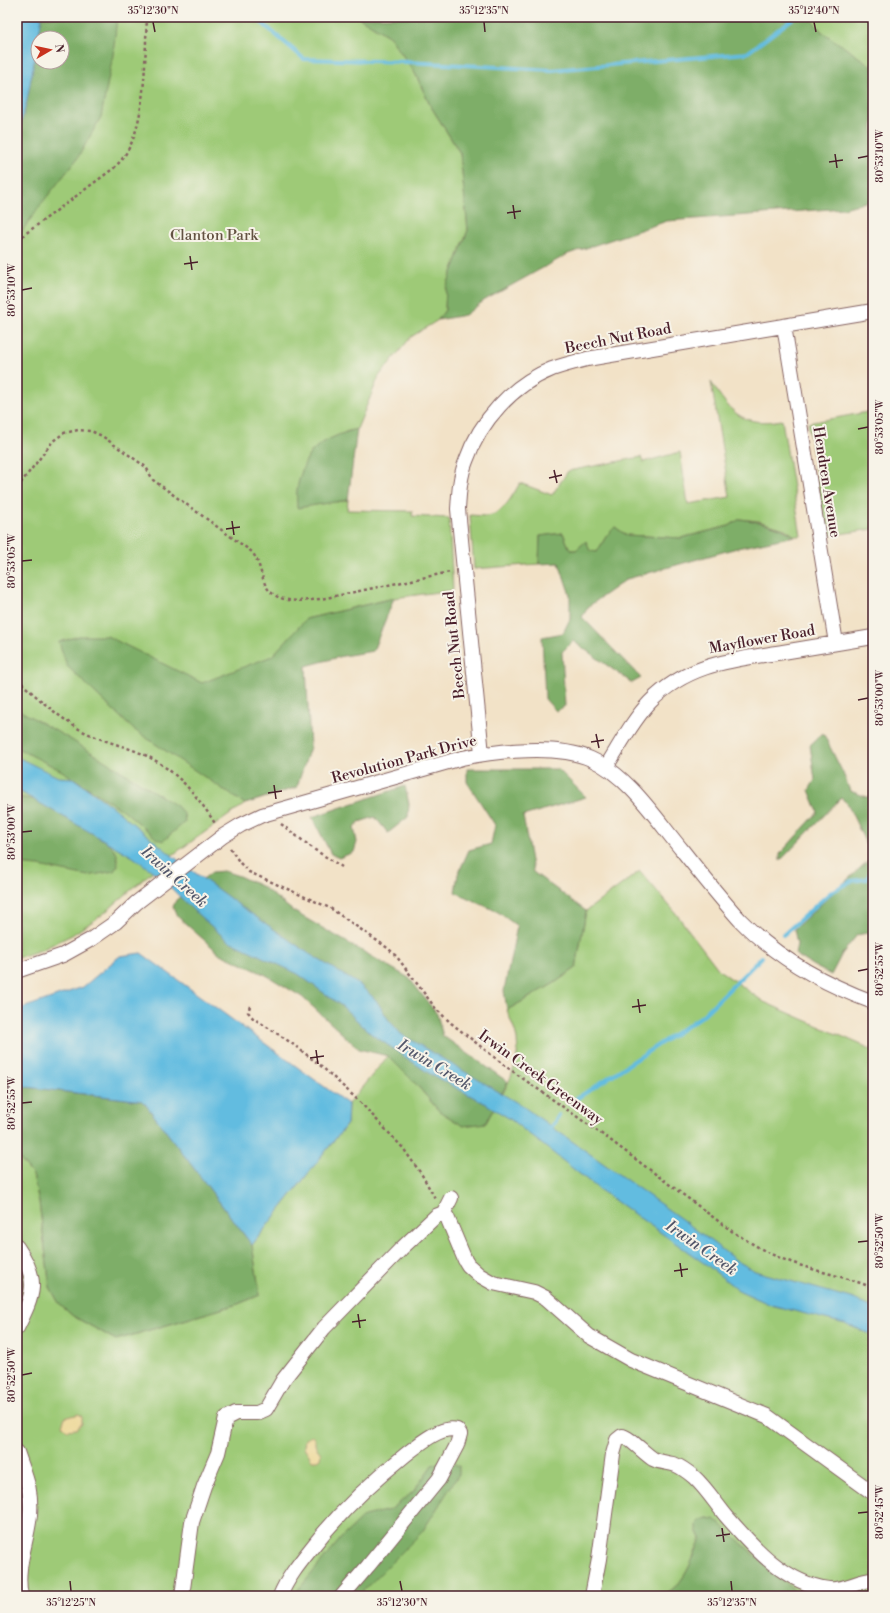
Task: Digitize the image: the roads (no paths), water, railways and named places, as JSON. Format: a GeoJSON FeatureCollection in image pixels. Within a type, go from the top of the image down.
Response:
{"type":"FeatureCollection","features":[{"type":"Feature","properties":{"kind":"street","name":"Beech Nut Road"},"geometry":{"type":"LineString","coordinates":[[482,754],[458,509],[460,485],[465,462],[475,439],[489,418],[506,399],[524,384],[551,369],[608,354],[873,311]]}},
{"type":"Feature","properties":{"kind":"street","name":"Hendren Avenue"},"geometry":{"type":"LineString","coordinates":[[784,326],[836,643]]}},
{"type":"Feature","properties":{"kind":"street","name":"Mayflower Road"},"geometry":{"type":"LineString","coordinates":[[606,767],[633,723],[650,702],[668,686],[688,674],[722,661],[873,637]]}},
{"type":"Feature","properties":{"kind":"street","name":"Revolution Park Drive"},"geometry":{"type":"LineString","coordinates":[[17,971],[63,955],[90,940],[116,922],[136,903],[195,856],[240,825],[262,815],[354,790],[433,765],[482,754],[520,751],[566,753],[590,759],[606,767],[626,782],[699,871],[740,919],[754,932],[782,955],[813,975],[846,992],[873,1002]]}},
{"type":"Feature","properties":{"kind":"street"},"geometry":{"type":"LineString","coordinates":[[182,1596],[192,1522],[204,1486],[218,1452],[226,1418],[236,1413],[257,1413],[266,1409],[283,1380],[324,1328],[436,1216],[443,1214],[451,1198]]}},
{"type":"Feature","properties":{"kind":"street"},"geometry":{"type":"LineString","coordinates":[[443,1214],[447,1217],[465,1260],[468,1265],[479,1275],[493,1283],[534,1292],[543,1296],[589,1336],[631,1360],[767,1416],[873,1493]]}},
{"type":"Feature","properties":{"kind":"street"},"geometry":{"type":"LineString","coordinates":[[17,1247],[26,1260],[30,1269],[33,1283],[30,1298],[17,1328]]}},
{"type":"Feature","properties":{"kind":"street"},"geometry":{"type":"LineString","coordinates":[[280,1596],[290,1576],[319,1539],[346,1508],[376,1479],[423,1441],[446,1430],[457,1430],[460,1434],[456,1445],[439,1479],[342,1596]]}},
{"type":"Feature","properties":{"kind":"street"},"geometry":{"type":"LineString","coordinates":[[592,1596],[599,1559],[614,1449],[618,1438],[622,1436],[627,1437],[652,1458],[676,1465],[695,1478],[751,1542],[773,1563],[793,1577],[806,1584],[830,1589],[845,1588],[856,1583],[873,1580]]}},
{"type":"Feature","properties":{"kind":"street"},"geometry":{"type":"LineString","coordinates":[[17,1452],[27,1479],[30,1505],[28,1529],[18,1573],[21,1596]]}},
{"type":"Feature","properties":{"kind":"water"},"geometry":{"type":"Polygon","coordinates":[[[17,17],[42,17],[40,30],[30,30],[30,70],[33,70],[27,101],[17,139],[17,17]]]}},
{"type":"Feature","properties":{"kind":"water","name":"Irwin Creek"},"geometry":{"type":"Polygon","coordinates":[[[17,757],[58,777],[73,778],[110,805],[179,861],[239,905],[308,953],[360,985],[376,1000],[388,1019],[401,1034],[521,1105],[687,1223],[737,1261],[755,1271],[854,1299],[873,1308],[873,1335],[845,1324],[771,1305],[738,1290],[708,1266],[600,1190],[510,1119],[486,1104],[430,1074],[370,1033],[343,1007],[298,974],[227,940],[193,910],[159,876],[133,857],[17,790],[17,757]]]}},
{"type":"Feature","properties":{"kind":"water"},"geometry":{"type":"Polygon","coordinates":[[[141,953],[348,1104],[347,1124],[252,1245],[143,1101],[17,1086],[17,1010],[83,987],[120,956],[141,953]]]}},
{"type":"Feature","properties":{"kind":"waterway"},"geometry":{"type":"LineString","coordinates":[[255,17],[304,59],[408,62],[552,70],[747,53],[795,17]]}},
{"type":"Feature","properties":{"kind":"waterway"},"geometry":{"type":"LineString","coordinates":[[783,935],[830,893],[851,881],[867,879],[873,868]]}},
{"type":"Feature","properties":{"kind":"waterway"},"geometry":{"type":"LineString","coordinates":[[570,1103],[702,1016],[762,957]]}},
{"type":"Feature","properties":{"kind":"waterway"},"geometry":{"type":"LineString","coordinates":[[549,1131],[559,1115]]}},
{"type":"Feature","properties":{"kind":"park label","name":"Clanton Park"},"geometry":{"type":"Point","coordinates":[214,235]}}]}
